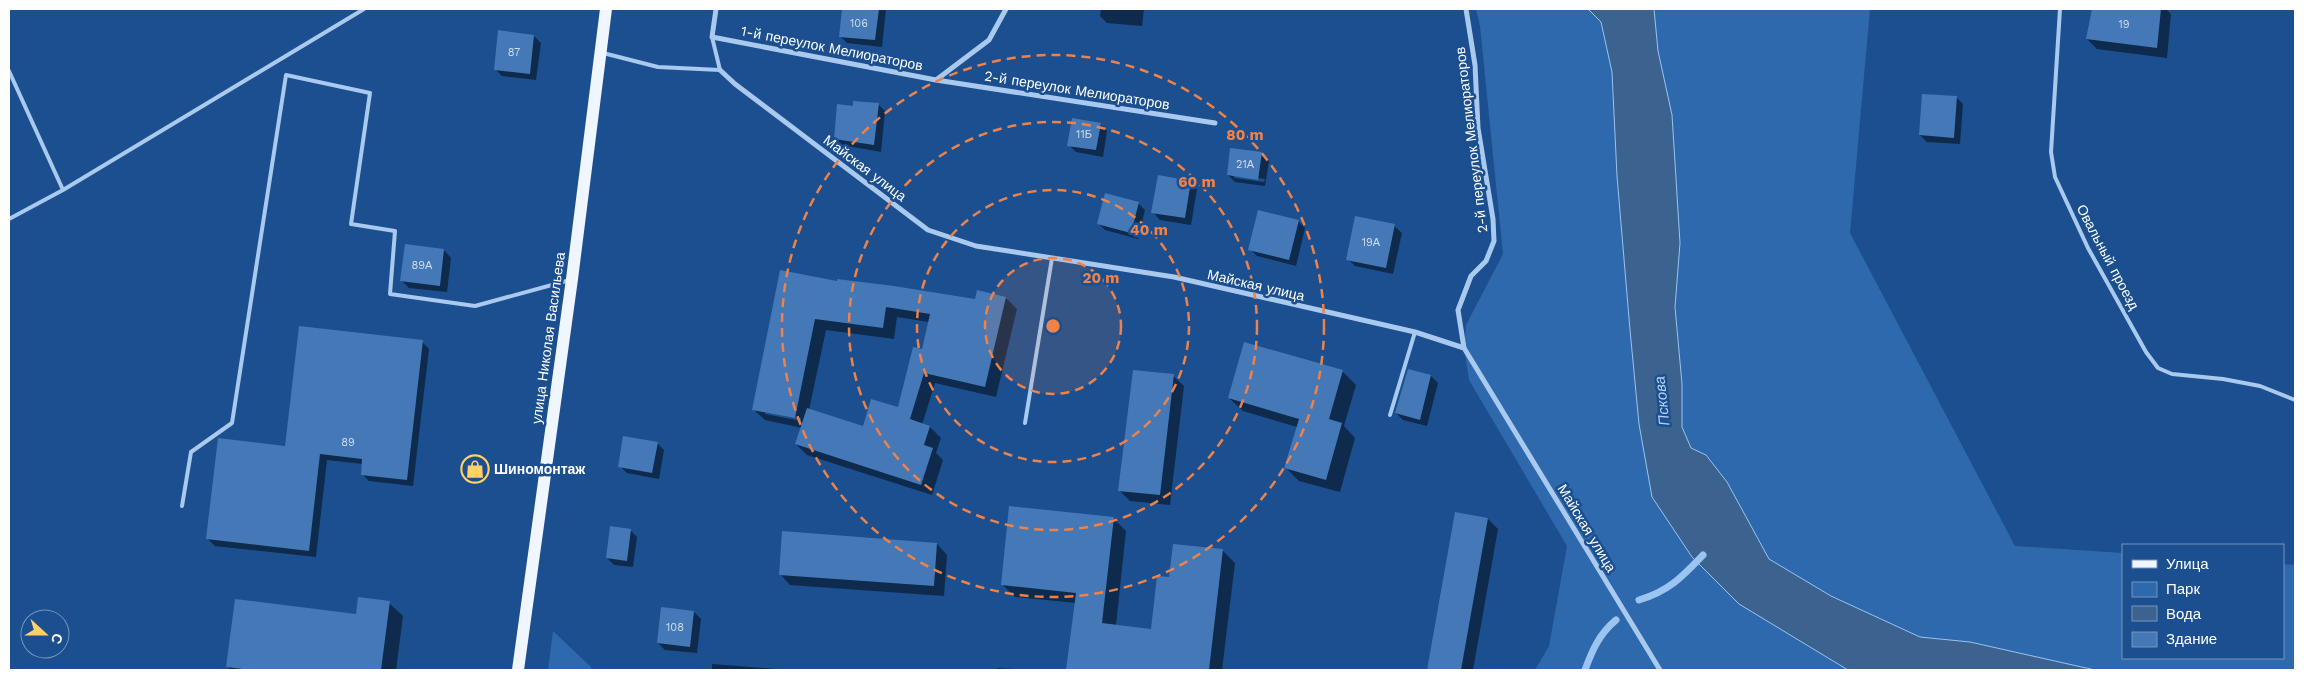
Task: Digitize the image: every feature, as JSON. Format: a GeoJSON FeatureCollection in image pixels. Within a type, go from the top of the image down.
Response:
{"type":"FeatureCollection","features":[{"type":"Feature","properties":{"kind":"main road","name":"улица Николая Васильева"},"geometry":{"type":"LineString","coordinates":[[518,670],[572,279],[606,9]]}},
{"type":"Feature","properties":{"kind":"street"},"geometry":{"type":"LineString","coordinates":[[712,37],[716,9]]}},
{"type":"Feature","properties":{"kind":"street","name":"1-й переулок Мелиораторов"},"geometry":{"type":"LineString","coordinates":[[712,37],[936,80],[989,40],[1006,9]]}},
{"type":"Feature","properties":{"kind":"street","name":"2-й переулок Мелиораторов"},"geometry":{"type":"LineString","coordinates":[[1464,348],[1458,310],[1471,276],[1486,261],[1494,241],[1493,219],[1478,128],[1475,65],[1466,9]]}},
{"type":"Feature","properties":{"kind":"street","name":"Майская улица"},"geometry":{"type":"LineString","coordinates":[[720,70],[743,90],[928,230],[976,246],[1174,278],[1415,332],[1464,348],[1660,670]]}},
{"type":"Feature","properties":{"kind":"street","name":"2-й переулок Мелиораторов"},"geometry":{"type":"LineString","coordinates":[[936,80],[1215,123]]}},
{"type":"Feature","properties":{"kind":"lane"},"geometry":{"type":"LineString","coordinates":[[9,219],[63,190],[364,9]]}},
{"type":"Feature","properties":{"kind":"lane","name":"Овальный проезд"},"geometry":{"type":"LineString","coordinates":[[2060,9],[2051,152],[2055,177],[2088,248],[2146,352],[2158,368],[2172,374],[2223,379],[2260,386],[2295,400]]}},
{"type":"Feature","properties":{"kind":"lane"},"geometry":{"type":"LineString","coordinates":[[600,52],[658,67],[720,70],[712,37]]}},
{"type":"Feature","properties":{"kind":"lane"},"geometry":{"type":"LineString","coordinates":[[9,72],[63,190]]}},
{"type":"Feature","properties":{"kind":"lane"},"geometry":{"type":"LineString","coordinates":[[182,506],[191,452],[232,423],[286,75],[370,92],[351,224],[395,231],[390,294],[475,306],[572,279]]}},
{"type":"Feature","properties":{"kind":"lane"},"geometry":{"type":"LineString","coordinates":[[1024,423],[1052,258]]}},
{"type":"Feature","properties":{"kind":"lane"},"geometry":{"type":"LineString","coordinates":[[1390,415],[1415,332]]}},
{"type":"Feature","properties":{"kind":"green space"},"geometry":{"type":"Polygon","coordinates":[[[1476,9],[1588,9],[1601,22],[1612,72],[1617,176],[1630,330],[1639,424],[1652,497],[1692,557],[1739,603],[1848,670],[1535,670],[1549,646],[1567,546],[1469,380],[1464,348],[1466,325],[1503,254],[1480,26],[1476,9]]]}},
{"type":"Feature","properties":{"kind":"green space"},"geometry":{"type":"Polygon","coordinates":[[[1654,9],[1870,9],[1850,233],[2015,546],[2122,553],[2122,659],[2284,659],[2284,564],[2295,565],[2295,670],[2095,670],[1970,642],[1920,637],[1831,596],[1769,559],[1727,482],[1706,455],[1691,448],[1682,427],[1682,384],[1675,307],[1680,243],[1672,115],[1658,51],[1654,9]]]}},
{"type":"Feature","properties":{"kind":"green space"},"geometry":{"type":"Polygon","coordinates":[[[553,631],[591,667],[592,670],[548,670],[553,631]]]}},
{"type":"Feature","properties":{"kind":"water","name":"Пскова"},"geometry":{"type":"Polygon","coordinates":[[[1588,9],[1654,9],[1658,51],[1672,115],[1680,243],[1675,307],[1682,384],[1682,427],[1691,448],[1706,455],[1727,482],[1769,559],[1831,596],[1920,637],[1970,642],[2095,670],[1848,670],[1739,604],[1692,557],[1652,497],[1639,424],[1630,330],[1617,176],[1612,72],[1601,22],[1588,9]]]}},
{"type":"Feature","properties":{"kind":"building"},"geometry":{"type":"Polygon","coordinates":[[[842,9],[879,9],[875,40],[839,37],[842,9]]]}},
{"type":"Feature","properties":{"kind":"building"},"geometry":{"type":"Polygon","coordinates":[[[2092,9],[2161,9],[2157,48],[2086,39],[2092,9]]]}},
{"type":"Feature","properties":{"kind":"building"},"geometry":{"type":"Polygon","coordinates":[[[498,30],[534,35],[530,74],[494,70],[498,30]]]}},
{"type":"Feature","properties":{"kind":"building"},"geometry":{"type":"Polygon","coordinates":[[[1922,94],[1957,96],[1954,138],[1919,135],[1922,94]]]}},
{"type":"Feature","properties":{"kind":"building"},"geometry":{"type":"Polygon","coordinates":[[[853,101],[879,103],[874,145],[834,139],[837,104],[853,106],[853,101]]]}},
{"type":"Feature","properties":{"kind":"building"},"geometry":{"type":"Polygon","coordinates":[[[1072,118],[1101,123],[1096,150],[1067,146],[1072,118]]]}},
{"type":"Feature","properties":{"kind":"building"},"geometry":{"type":"Polygon","coordinates":[[[1230,148],[1262,152],[1258,180],[1227,175],[1230,148]]]}},
{"type":"Feature","properties":{"kind":"building"},"geometry":{"type":"Polygon","coordinates":[[[1158,175],[1191,181],[1185,218],[1151,213],[1158,175]]]}},
{"type":"Feature","properties":{"kind":"building"},"geometry":{"type":"Polygon","coordinates":[[[1105,193],[1139,202],[1131,233],[1097,224],[1105,193]]]}},
{"type":"Feature","properties":{"kind":"building"},"geometry":{"type":"Polygon","coordinates":[[[1258,210],[1299,220],[1289,260],[1248,250],[1258,210]]]}},
{"type":"Feature","properties":{"kind":"building"},"geometry":{"type":"Polygon","coordinates":[[[1355,216],[1395,224],[1386,268],[1346,260],[1355,216]]]}},
{"type":"Feature","properties":{"kind":"building"},"geometry":{"type":"Polygon","coordinates":[[[405,244],[444,249],[440,286],[400,281],[405,244]]]}},
{"type":"Feature","properties":{"kind":"building"},"geometry":{"type":"Polygon","coordinates":[[[780,270],[837,281],[837,279],[894,286],[975,299],[977,290],[1006,297],[985,387],[924,373],[910,419],[930,426],[924,445],[933,448],[921,485],[795,444],[807,408],[863,426],[871,399],[898,407],[913,347],[922,349],[930,314],[886,307],[883,328],[815,319],[795,418],[752,410],[780,270]]]}},
{"type":"Feature","properties":{"kind":"building"},"geometry":{"type":"Polygon","coordinates":[[[299,326],[423,340],[407,480],[361,475],[362,459],[320,454],[309,551],[206,539],[218,438],[285,446],[299,326]]]}},
{"type":"Feature","properties":{"kind":"building"},"geometry":{"type":"Polygon","coordinates":[[[1244,342],[1343,370],[1329,419],[1342,423],[1326,480],[1284,468],[1299,419],[1228,398],[1244,342]]]}},
{"type":"Feature","properties":{"kind":"building"},"geometry":{"type":"Polygon","coordinates":[[[1408,369],[1431,375],[1420,420],[1395,413],[1408,369]]]}},
{"type":"Feature","properties":{"kind":"building"},"geometry":{"type":"Polygon","coordinates":[[[1133,370],[1174,374],[1160,495],[1118,491],[1133,370]]]}},
{"type":"Feature","properties":{"kind":"building"},"geometry":{"type":"Polygon","coordinates":[[[623,436],[658,442],[652,473],[618,467],[623,436]]]}},
{"type":"Feature","properties":{"kind":"building"},"geometry":{"type":"Polygon","coordinates":[[[1009,506],[1114,517],[1102,623],[1151,629],[1157,576],[1169,577],[1173,544],[1223,549],[1209,670],[1066,670],[1076,593],[1001,585],[1009,506]]]}},
{"type":"Feature","properties":{"kind":"building"},"geometry":{"type":"Polygon","coordinates":[[[1455,512],[1488,518],[1461,670],[1427,670],[1455,512]]]}},
{"type":"Feature","properties":{"kind":"building"},"geometry":{"type":"Polygon","coordinates":[[[610,526],[631,529],[627,561],[606,558],[610,526]]]}},
{"type":"Feature","properties":{"kind":"building"},"geometry":{"type":"Polygon","coordinates":[[[782,531],[937,543],[934,586],[779,575],[782,531]]]}},
{"type":"Feature","properties":{"kind":"building"},"geometry":{"type":"Polygon","coordinates":[[[358,597],[390,601],[381,670],[251,670],[226,667],[235,599],[356,614],[358,597]]]}},
{"type":"Feature","properties":{"kind":"building"},"geometry":{"type":"Polygon","coordinates":[[[661,607],[694,611],[690,647],[657,643],[661,607]]]}},
{"type":"Feature","properties":{"kind":"waterway"},"geometry":{"type":"LineString","coordinates":[[1639,600],[1667,588],[1703,555]]}},
{"type":"Feature","properties":{"kind":"waterway"},"geometry":{"type":"LineString","coordinates":[[1585,670],[1593,650],[1601,637],[1616,620]]}},
{"type":"Feature","properties":{"kind":"place","name":"Шиномонтаж"},"geometry":{"type":"Point","coordinates":[475,469]}}]}
